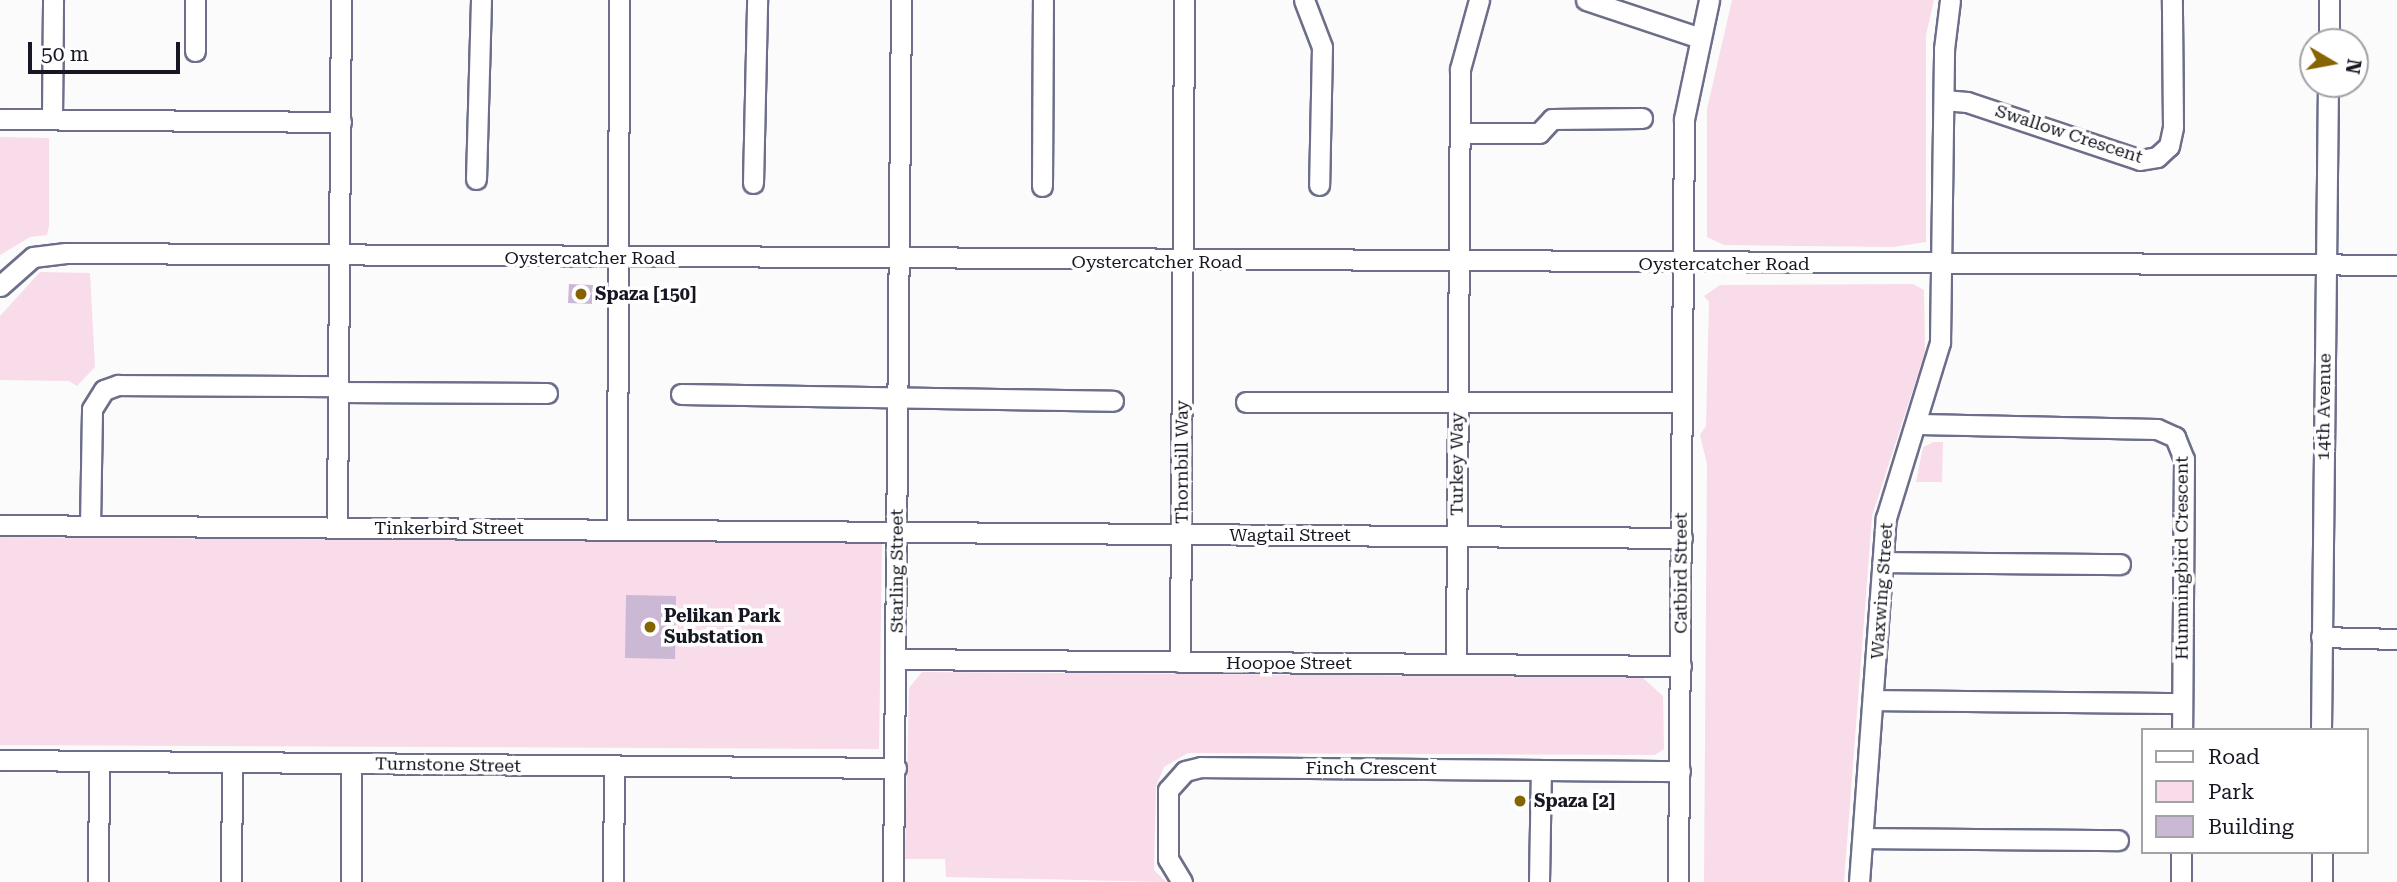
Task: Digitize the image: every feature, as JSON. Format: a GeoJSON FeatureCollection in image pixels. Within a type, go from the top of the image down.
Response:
{"type":"FeatureCollection","features":[{"type":"Feature","properties":{"kind":"street"},"geometry":{"type":"LineString","coordinates":[[52,119],[53,0]]}},
{"type":"Feature","properties":{"kind":"street"},"geometry":{"type":"LineString","coordinates":[[195,0],[195,51]]}},
{"type":"Feature","properties":{"kind":"street"},"geometry":{"type":"LineString","coordinates":[[337,528],[341,0]]}},
{"type":"Feature","properties":{"kind":"street"},"geometry":{"type":"LineString","coordinates":[[476,179],[481,0]]}},
{"type":"Feature","properties":{"kind":"street"},"geometry":{"type":"LineString","coordinates":[[617,527],[620,0]]}},
{"type":"Feature","properties":{"kind":"street"},"geometry":{"type":"LineString","coordinates":[[753,183],[757,0]]}},
{"type":"Feature","properties":{"kind":"street","name":"Starling Street"},"geometry":{"type":"LineString","coordinates":[[893,882],[901,259],[901,0]]}},
{"type":"Feature","properties":{"kind":"street"},"geometry":{"type":"LineString","coordinates":[[1042,186],[1043,0]]}},
{"type":"Feature","properties":{"kind":"street","name":"Thornbill Way"},"geometry":{"type":"LineString","coordinates":[[1181,662],[1184,0]]}},
{"type":"Feature","properties":{"kind":"street"},"geometry":{"type":"LineString","coordinates":[[1304,0],[1322,47],[1319,186]]}},
{"type":"Feature","properties":{"kind":"street","name":"Turkey Way"},"geometry":{"type":"LineString","coordinates":[[1456,664],[1460,69],[1479,0]]}},
{"type":"Feature","properties":{"kind":"street"},"geometry":{"type":"LineString","coordinates":[[1586,0],[1700,38]]}},
{"type":"Feature","properties":{"kind":"street","name":"Catbird Street"},"geometry":{"type":"LineString","coordinates":[[1678,882],[1684,119],[1709,0]]}},
{"type":"Feature","properties":{"kind":"street","name":"Waxwing Street"},"geometry":{"type":"LineString","coordinates":[[1859,882],[1890,501],[1919,424],[1940,342],[1944,100],[1950,0]]}},
{"type":"Feature","properties":{"kind":"street","name":"Swallow Crescent"},"geometry":{"type":"LineString","coordinates":[[1944,100],[1967,102],[2149,160],[2169,146],[2173,127],[2172,0]]}},
{"type":"Feature","properties":{"kind":"street"},"geometry":{"type":"LineString","coordinates":[[2329,0],[2329,28]]}},
{"type":"Feature","properties":{"kind":"street","name":"14th Avenue"},"geometry":{"type":"LineString","coordinates":[[2321,728],[2328,98]]}},
{"type":"Feature","properties":{"kind":"street"},"geometry":{"type":"LineString","coordinates":[[1460,133],[1539,133],[1552,119],[1642,118]]}},
{"type":"Feature","properties":{"kind":"street"},"geometry":{"type":"LineString","coordinates":[[0,119],[341,122]]}},
{"type":"Feature","properties":{"kind":"street","name":"Oystercatcher Road"},"geometry":{"type":"LineString","coordinates":[[0,286],[44,255],[1459,264],[2397,265]]}},
{"type":"Feature","properties":{"kind":"street"},"geometry":{"type":"LineString","coordinates":[[90,527],[92,409],[104,390],[118,385],[547,393]]}},
{"type":"Feature","properties":{"kind":"street"},"geometry":{"type":"LineString","coordinates":[[681,394],[1113,401]]}},
{"type":"Feature","properties":{"kind":"street"},"geometry":{"type":"LineString","coordinates":[[1246,402],[1681,402]]}},
{"type":"Feature","properties":{"kind":"street","name":"Hummingbird Crescent"},"geometry":{"type":"LineString","coordinates":[[1919,424],[2157,429],[2175,437],[2184,459],[2182,728]]}},
{"type":"Feature","properties":{"kind":"street","name":"Tinkerbird Street"},"geometry":{"type":"LineString","coordinates":[[0,525],[617,527],[898,531]]}},
{"type":"Feature","properties":{"kind":"street","name":"Wagtail Street"},"geometry":{"type":"LineString","coordinates":[[898,531],[1682,538]]}},
{"type":"Feature","properties":{"kind":"street"},"geometry":{"type":"LineString","coordinates":[[1883,562],[2120,564]]}},
{"type":"Feature","properties":{"kind":"street"},"geometry":{"type":"LineString","coordinates":[[2321,637],[2397,639]]}},
{"type":"Feature","properties":{"kind":"street","name":"Hoopoe Street"},"geometry":{"type":"LineString","coordinates":[[897,659],[1681,666]]}},
{"type":"Feature","properties":{"kind":"street"},"geometry":{"type":"LineString","coordinates":[[1875,700],[2182,703]]}},
{"type":"Feature","properties":{"kind":"street","name":"Turnstone Street"},"geometry":{"type":"LineString","coordinates":[[0,760],[896,768]]}},
{"type":"Feature","properties":{"kind":"street"},"geometry":{"type":"LineString","coordinates":[[98,882],[99,762]]}},
{"type":"Feature","properties":{"kind":"street"},"geometry":{"type":"LineString","coordinates":[[231,882],[232,762]]}},
{"type":"Feature","properties":{"kind":"street"},"geometry":{"type":"LineString","coordinates":[[351,764],[351,882]]}},
{"type":"Feature","properties":{"kind":"street"},"geometry":{"type":"LineString","coordinates":[[613,882],[614,767]]}},
{"type":"Feature","properties":{"kind":"street"},"geometry":{"type":"LineString","coordinates":[[1539,882],[1541,770]]}},
{"type":"Feature","properties":{"kind":"street","name":"Finch Crescent"},"geometry":{"type":"LineString","coordinates":[[1182,882],[1168,859],[1167,817],[1168,790],[1185,771],[1680,771]]}},
{"type":"Feature","properties":{"kind":"street"},"geometry":{"type":"LineString","coordinates":[[1864,838],[2118,839]]}},
{"type":"Feature","properties":{"kind":"street"},"geometry":{"type":"LineString","coordinates":[[2180,882],[2181,854]]}},
{"type":"Feature","properties":{"kind":"street"},"geometry":{"type":"LineString","coordinates":[[2322,854],[2322,882]]}},
{"type":"Feature","properties":{"kind":"green space"},"geometry":{"type":"Polygon","coordinates":[[[1732,0],[1934,0],[1926,35],[1926,242],[1893,247],[1724,245],[1707,237],[1707,109],[1732,0]]]}},
{"type":"Feature","properties":{"kind":"green space"},"geometry":{"type":"Polygon","coordinates":[[[0,137],[49,138],[49,226],[47,235],[30,237],[0,255],[0,137]]]}},
{"type":"Feature","properties":{"kind":"green space"},"geometry":{"type":"Polygon","coordinates":[[[40,272],[90,273],[95,367],[77,386],[69,381],[0,380],[0,316],[40,272]]]}},
{"type":"Feature","properties":{"kind":"green space"},"geometry":{"type":"Polygon","coordinates":[[[1913,284],[1924,290],[1925,352],[1872,516],[1844,882],[1704,882],[1707,464],[1700,435],[1706,426],[1709,302],[1704,296],[1720,285],[1913,284]]]}},
{"type":"Feature","properties":{"kind":"green space"},"geometry":{"type":"Polygon","coordinates":[[[1934,442],[1943,442],[1942,482],[1916,482],[1923,447],[1934,442]]]}},
{"type":"Feature","properties":{"kind":"green space"},"geometry":{"type":"Polygon","coordinates":[[[0,537],[882,543],[879,749],[0,745],[0,537]]]}},
{"type":"Feature","properties":{"kind":"green space"},"geometry":{"type":"Polygon","coordinates":[[[922,672],[1642,677],[1663,696],[1664,749],[1655,755],[1188,753],[1164,767],[1156,786],[1154,870],[1166,882],[946,877],[945,859],[905,859],[909,688],[922,672]]]}},
{"type":"Feature","properties":{"kind":"building","name":"Spaza [150]"},"geometry":{"type":"Polygon","coordinates":[[[569,284],[593,285],[592,304],[568,303],[569,284]]]}},
{"type":"Feature","properties":{"kind":"building","name":"Pelikan Park Substation"},"geometry":{"type":"Polygon","coordinates":[[[626,595],[676,596],[675,659],[625,658],[626,595]]]}},
{"type":"Feature","properties":{"kind":"place","name":"Spaza [150]"},"geometry":{"type":"Point","coordinates":[581,294]}},
{"type":"Feature","properties":{"kind":"place","name":"Pelikan Park Substation"},"geometry":{"type":"Point","coordinates":[650,627]}},
{"type":"Feature","properties":{"kind":"place","name":"Spaza [2]"},"geometry":{"type":"Point","coordinates":[1520,801]}}]}
